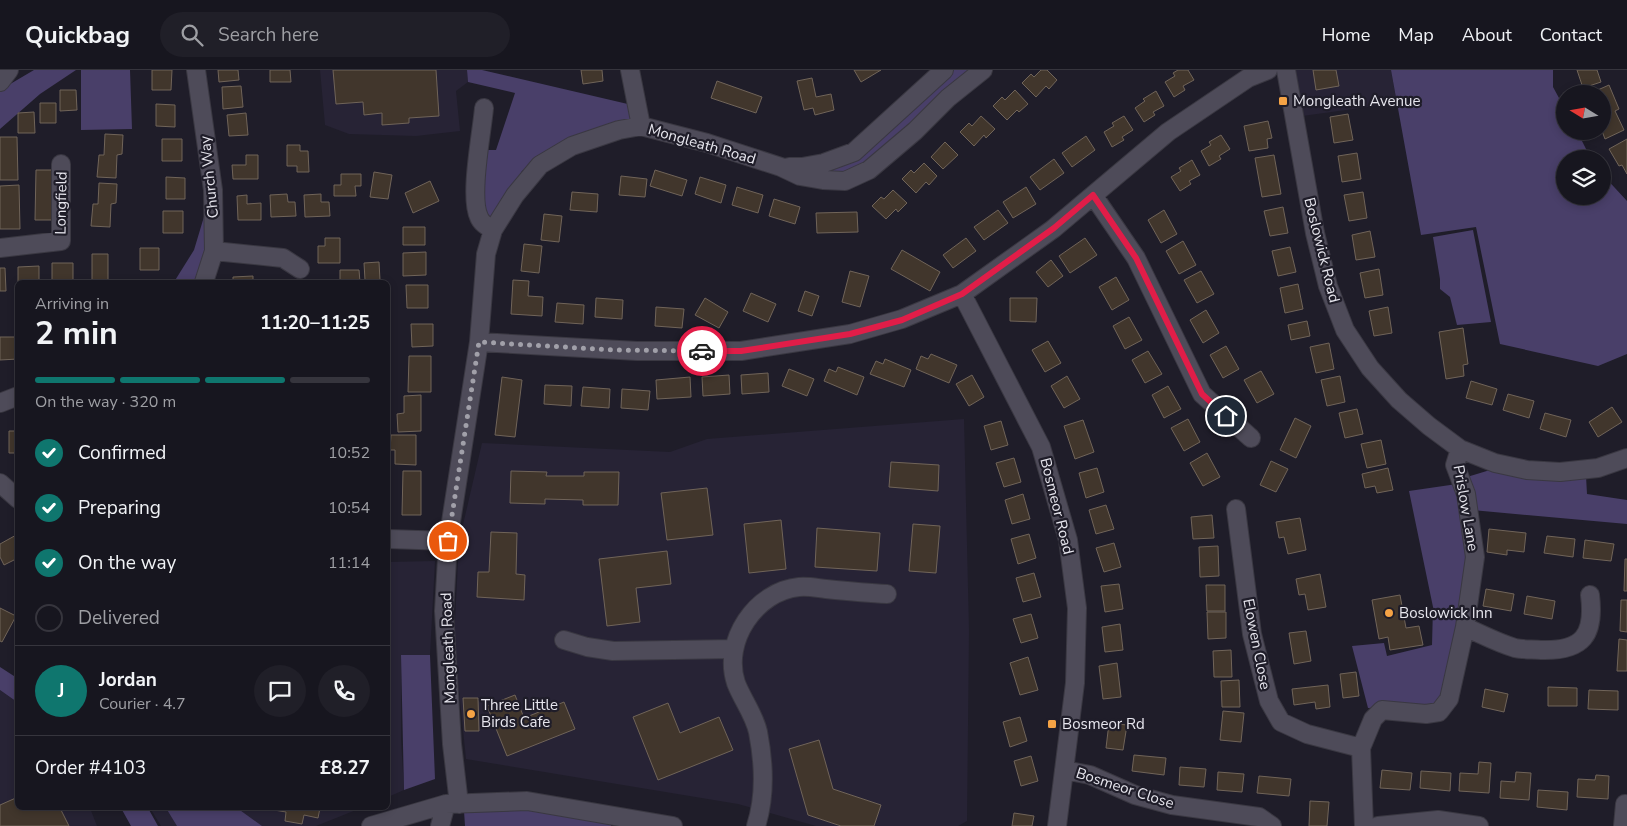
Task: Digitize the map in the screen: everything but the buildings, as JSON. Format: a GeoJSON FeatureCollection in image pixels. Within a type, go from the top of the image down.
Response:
{"type":"FeatureCollection","features":[{"type":"Feature","properties":{"kind":"street"},"geometry":{"type":"LineString","coordinates":[[0,82],[10,70]]}},
{"type":"Feature","properties":{"kind":"street","name":"Church Way"},"geometry":{"type":"LineString","coordinates":[[196,70],[213,190],[214,251],[205,280]]}},
{"type":"Feature","properties":{"kind":"street"},"geometry":{"type":"LineString","coordinates":[[630,70],[641,126]]}},
{"type":"Feature","properties":{"kind":"street","name":"Mongleath Road"},"geometry":{"type":"LineString","coordinates":[[781,167],[802,167],[824,163],[854,152],[944,70]]}},
{"type":"Feature","properties":{"kind":"street","name":"Mongleath Road"},"geometry":{"type":"LineString","coordinates":[[452,804],[452,744],[444,611],[448,541],[479,342],[486,254],[493,230],[515,195],[540,164],[572,146],[620,130],[641,126],[707,143],[781,167],[800,176],[845,181],[869,170],[915,131],[948,98],[983,70]]}},
{"type":"Feature","properties":{"kind":"street"},"geometry":{"type":"LineString","coordinates":[[479,342],[637,351],[741,351],[850,334],[902,320],[962,294],[1054,228],[1168,132],[1248,78],[1268,70]]}},
{"type":"Feature","properties":{"kind":"street","name":"Boslowick Road"},"geometry":{"type":"LineString","coordinates":[[1286,70],[1315,233],[1328,286],[1345,330],[1370,368],[1399,400],[1429,426],[1460,449],[1495,463],[1527,470],[1560,472],[1598,468],[1627,458]]}},
{"type":"Feature","properties":{"kind":"street"},"geometry":{"type":"LineString","coordinates":[[484,108],[476,179],[476,207],[479,218],[493,230]]}},
{"type":"Feature","properties":{"kind":"street","name":"Longfield"},"geometry":{"type":"LineString","coordinates":[[0,248],[61,241],[61,164]]}},
{"type":"Feature","properties":{"kind":"street"},"geometry":{"type":"LineString","coordinates":[[1093,195],[1136,258],[1202,394],[1251,438]]}},
{"type":"Feature","properties":{"kind":"street"},"geometry":{"type":"LineString","coordinates":[[214,251],[283,258],[300,269]]}},
{"type":"Feature","properties":{"kind":"street","name":"Bosmeor Road"},"geometry":{"type":"LineString","coordinates":[[962,294],[1041,447],[1068,540],[1077,608],[1075,683],[1057,826]]}},
{"type":"Feature","properties":{"kind":"street"},"geometry":{"type":"LineString","coordinates":[[0,403],[15,397]]}},
{"type":"Feature","properties":{"kind":"street","name":"Prislow Lane"},"geometry":{"type":"LineString","coordinates":[[1364,826],[1361,748],[1373,719],[1382,710],[1426,714],[1439,712],[1449,699],[1465,628],[1476,557],[1466,494],[1456,465],[1460,449]]}},
{"type":"Feature","properties":{"kind":"street","name":"Elowen Close"},"geometry":{"type":"LineString","coordinates":[[1236,509],[1252,634],[1269,701],[1281,722],[1307,734],[1361,748]]}},
{"type":"Feature","properties":{"kind":"street"},"geometry":{"type":"LineString","coordinates":[[390,539],[448,541]]}},
{"type":"Feature","properties":{"kind":"street"},"geometry":{"type":"LineString","coordinates":[[756,826],[760,815],[763,785],[762,756],[757,729],[736,681],[734,650],[743,626],[761,604],[781,591],[800,587],[887,594]]}},
{"type":"Feature","properties":{"kind":"street"},"geometry":{"type":"LineString","coordinates":[[1465,628],[1516,648],[1554,650],[1569,647],[1577,644],[1588,632],[1592,610],[1590,595]]}},
{"type":"Feature","properties":{"kind":"street"},"geometry":{"type":"LineString","coordinates":[[564,640],[587,647],[613,650],[734,650]]}},
{"type":"Feature","properties":{"kind":"street","name":"Bosmeor Close"},"geometry":{"type":"LineString","coordinates":[[1064,770],[1090,775],[1136,795],[1172,805],[1259,817],[1272,826]]}},
{"type":"Feature","properties":{"kind":"street"},"geometry":{"type":"LineString","coordinates":[[371,826],[452,804],[495,801],[527,801],[673,826]]}},
{"type":"Feature","properties":{"kind":"street"},"geometry":{"type":"LineString","coordinates":[[440,826],[452,804]]}},
{"type":"Feature","properties":{"kind":"street"},"geometry":{"type":"LineString","coordinates":[[1623,826],[1625,804]]}},
{"type":"Feature","properties":{"kind":"street"},"geometry":{"type":"LineString","coordinates":[[1378,826],[1438,820],[1479,826]]}},
{"type":"Feature","properties":{"kind":"shaded area"},"geometry":{"type":"Polygon","coordinates":[[[34,70],[76,70],[40,94],[0,129],[0,90],[34,70]]]}},
{"type":"Feature","properties":{"kind":"shaded area"},"geometry":{"type":"Polygon","coordinates":[[[81,70],[130,70],[132,129],[81,130],[81,70]]]}},
{"type":"Feature","properties":{"kind":"shaded area"},"geometry":{"type":"Polygon","coordinates":[[[320,70],[467,70],[468,82],[456,91],[460,131],[416,136],[349,134],[325,125],[320,70]]]}},
{"type":"Feature","properties":{"kind":"shaded area"},"geometry":{"type":"Polygon","coordinates":[[[467,70],[482,70],[632,105],[635,122],[559,144],[522,171],[494,220],[481,210],[488,150],[496,150],[515,93],[468,82],[467,70]]]}},
{"type":"Feature","properties":{"kind":"shaded area"},"geometry":{"type":"Polygon","coordinates":[[[952,70],[976,70],[865,166],[845,175],[809,172],[857,156],[952,70]]]}},
{"type":"Feature","properties":{"kind":"shaded area"},"geometry":{"type":"Polygon","coordinates":[[[1286,70],[1391,70],[1397,103],[1295,117],[1286,70]]]}},
{"type":"Feature","properties":{"kind":"shaded area"},"geometry":{"type":"Polygon","coordinates":[[[1391,70],[1553,70],[1553,87],[1556,92],[1556,140],[1582,140],[1586,150],[1556,150],[1556,205],[1611,205],[1611,184],[1627,201],[1627,354],[1598,366],[1500,344],[1476,227],[1421,235],[1391,70]]]}},
{"type":"Feature","properties":{"kind":"shaded area"},"geometry":{"type":"Polygon","coordinates":[[[206,210],[209,256],[200,280],[175,280],[194,250],[206,210]]]}},
{"type":"Feature","properties":{"kind":"shaded area"},"geometry":{"type":"Polygon","coordinates":[[[1473,230],[1491,322],[1457,325],[1450,297],[1440,289],[1433,237],[1473,230]]]}},
{"type":"Feature","properties":{"kind":"shaded area"},"geometry":{"type":"Polygon","coordinates":[[[964,419],[969,630],[967,821],[958,826],[816,826],[738,804],[466,759],[454,641],[459,542],[482,443],[670,452],[707,439],[964,419]]]}},
{"type":"Feature","properties":{"kind":"shaded area"},"geometry":{"type":"Polygon","coordinates":[[[1490,470],[1553,479],[1586,476],[1587,494],[1627,500],[1627,524],[1472,510],[1467,477],[1490,470]]]}},
{"type":"Feature","properties":{"kind":"shaded area"},"geometry":{"type":"Polygon","coordinates":[[[1457,484],[1468,564],[1444,696],[1436,706],[1368,708],[1352,646],[1384,643],[1387,656],[1432,645],[1433,607],[1409,491],[1457,484]]]}},
{"type":"Feature","properties":{"kind":"shaded area"},"geometry":{"type":"Polygon","coordinates":[[[435,561],[430,655],[401,656],[401,739],[404,790],[390,796],[390,562],[435,561]]]}},
{"type":"Feature","properties":{"kind":"shaded area"},"geometry":{"type":"Polygon","coordinates":[[[401,655],[430,655],[435,779],[404,790],[401,655]]]}},
{"type":"Feature","properties":{"kind":"shaded area"},"geometry":{"type":"Polygon","coordinates":[[[0,667],[15,677],[15,701],[0,690],[0,667]]]}},
{"type":"Feature","properties":{"kind":"shaded area"},"geometry":{"type":"Polygon","coordinates":[[[0,690],[15,701],[15,810],[91,810],[97,826],[0,826],[0,690]]]}},
{"type":"Feature","properties":{"kind":"shaded area"},"geometry":{"type":"Polygon","coordinates":[[[527,809],[612,823],[611,826],[465,826],[464,811],[527,809]]]}},
{"type":"Feature","properties":{"kind":"shaded area"},"geometry":{"type":"Polygon","coordinates":[[[122,810],[149,810],[158,826],[131,826],[122,810]]]}},
{"type":"Feature","properties":{"kind":"shaded area"},"geometry":{"type":"Polygon","coordinates":[[[151,810],[356,810],[316,826],[161,826],[151,810]]]}},
{"type":"Feature","properties":{"kind":"shaded area"},"geometry":{"type":"Polygon","coordinates":[[[167,810],[240,810],[262,826],[177,826],[167,810]]]}},
{"type":"Feature","properties":{"kind":"way so far"},"geometry":{"type":"LineString","coordinates":[[448,541],[479,342],[637,351],[702,351]]}},
{"type":"Feature","properties":{"kind":"place","name":"Mongleath Avenue"},"geometry":{"type":"Point","coordinates":[1283,101]}},
{"type":"Feature","properties":{"kind":"place","name":"Boslowick Inn"},"geometry":{"type":"Point","coordinates":[1389,613]}},
{"type":"Feature","properties":{"kind":"place","name":"Three Little Birds Cafe"},"geometry":{"type":"Point","coordinates":[471,714]}},
{"type":"Feature","properties":{"kind":"place","name":"Bosmeor Rd"},"geometry":{"type":"Point","coordinates":[1052,724]}},
{"type":"Feature","properties":{"kind":"route"},"geometry":{"type":"LineString","coordinates":[[702,351],[741,351],[850,334],[902,320],[962,294],[1054,228],[1093,195],[1136,258],[1202,394],[1226,416]]}}]}
